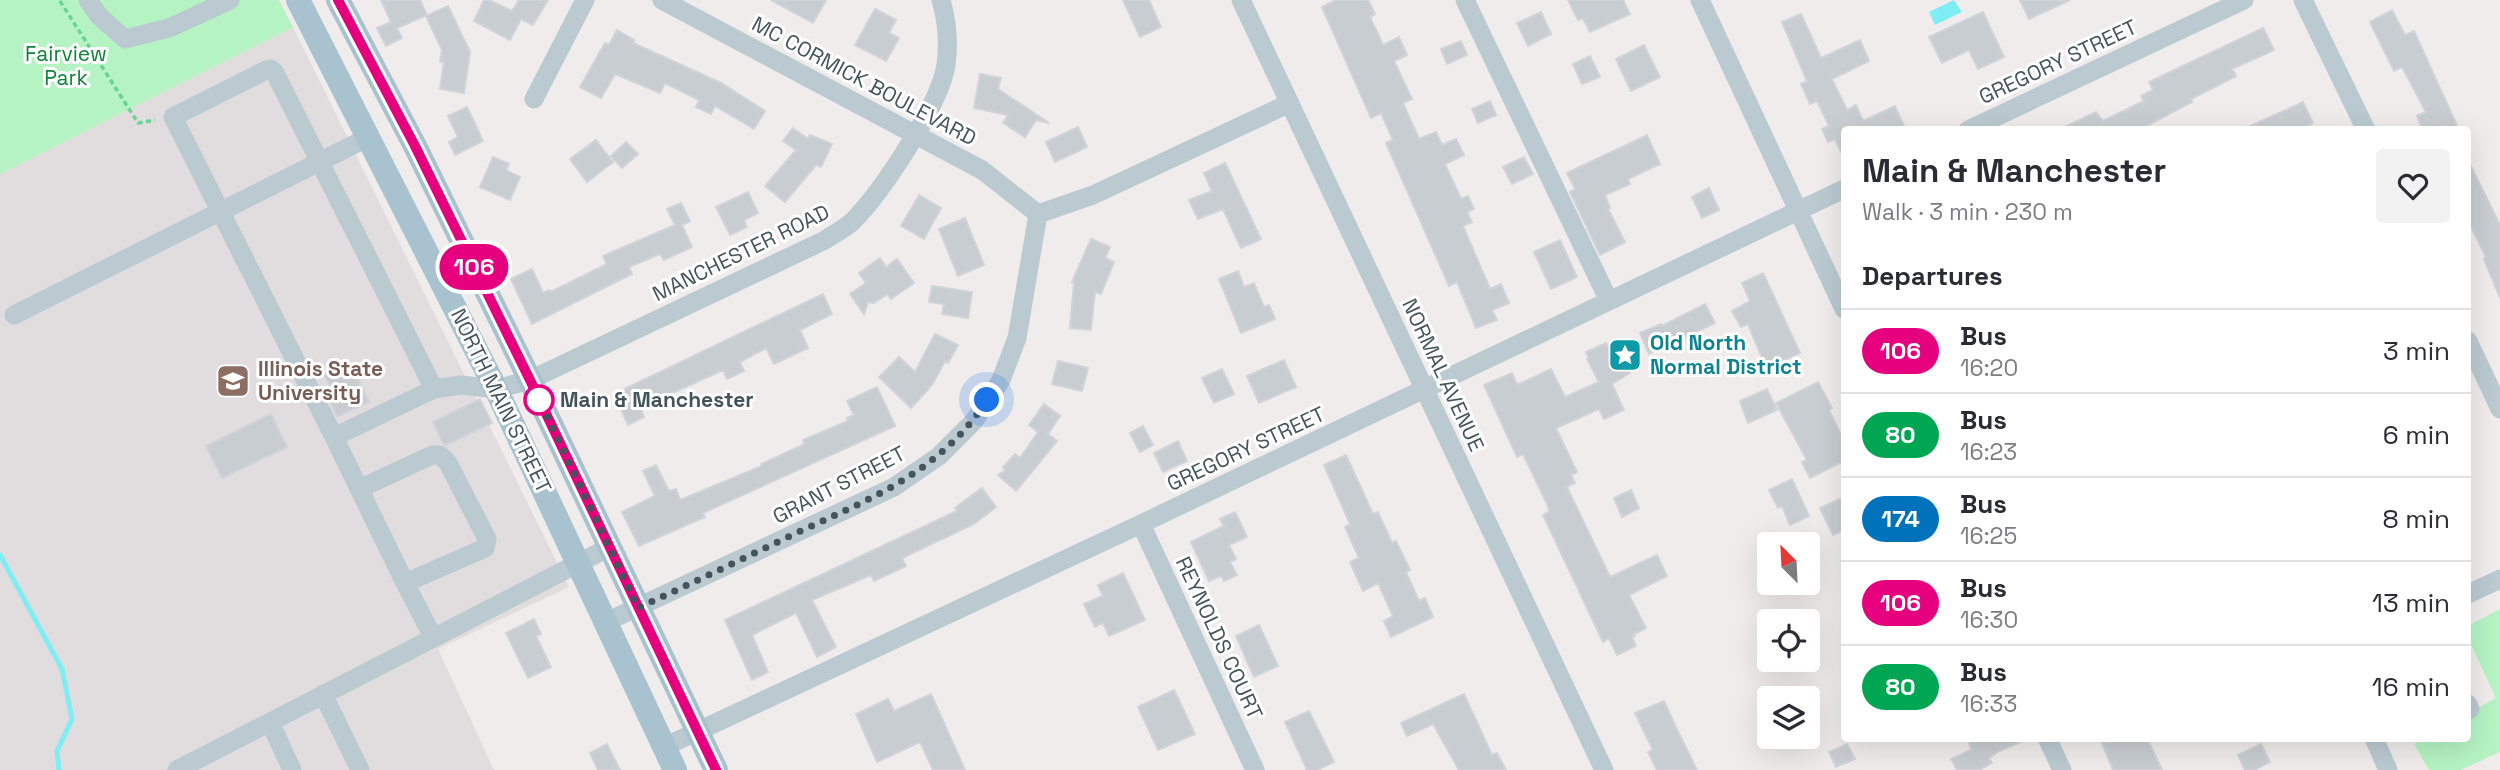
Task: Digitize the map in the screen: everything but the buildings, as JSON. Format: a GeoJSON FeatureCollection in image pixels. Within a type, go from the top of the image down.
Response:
{"type":"FeatureCollection","features":[{"type":"Feature","properties":{"kind":"main road","name":"NORTH MAIN STREET"},"geometry":{"type":"LineString","coordinates":[[298,0],[496,389],[675,770]]}},
{"type":"Feature","properties":{"kind":"main road","name":"NORTH MAIN STREET"},"geometry":{"type":"LineString","coordinates":[[338,0],[415,146],[530,380],[716,770]]}},
{"type":"Feature","properties":{"kind":"street"},"geometry":{"type":"LineString","coordinates":[[88,0],[99,16],[125,39],[169,27],[230,0]]}},
{"type":"Feature","properties":{"kind":"street"},"geometry":{"type":"LineString","coordinates":[[534,99],[584,0]]}},
{"type":"Feature","properties":{"kind":"street","name":"MC CORMICK BOULEVARD"},"geometry":{"type":"LineString","coordinates":[[662,0],[982,170],[1038,214]]}},
{"type":"Feature","properties":{"kind":"street","name":"MANCHESTER ROAD"},"geometry":{"type":"LineString","coordinates":[[496,389],[530,380],[825,240],[850,224],[878,194],[935,100],[946,67],[948,36],[942,0]]}},
{"type":"Feature","properties":{"kind":"street","name":"NORMAL AVENUE"},"geometry":{"type":"LineString","coordinates":[[1241,0],[1604,770]]}},
{"type":"Feature","properties":{"kind":"street"},"geometry":{"type":"LineString","coordinates":[[1465,0],[1609,301]]}},
{"type":"Feature","properties":{"kind":"street"},"geometry":{"type":"LineString","coordinates":[[1700,0],[1841,303]]}},
{"type":"Feature","properties":{"kind":"street","name":"GREGORY STREET"},"geometry":{"type":"LineString","coordinates":[[1976,126],[2244,0]]}},
{"type":"Feature","properties":{"kind":"street"},"geometry":{"type":"LineString","coordinates":[[2303,0],[2363,126]]}},
{"type":"Feature","properties":{"kind":"street"},"geometry":{"type":"LineString","coordinates":[[433,637],[173,117],[265,70],[271,69],[275,73],[434,388]]}},
{"type":"Feature","properties":{"kind":"street"},"geometry":{"type":"LineString","coordinates":[[1038,214],[1093,195],[1290,103]]}},
{"type":"Feature","properties":{"kind":"street"},"geometry":{"type":"LineString","coordinates":[[14,315],[369,137]]}},
{"type":"Feature","properties":{"kind":"street","name":"GREGORY STREET"},"geometry":{"type":"LineString","coordinates":[[664,747],[1142,524],[1841,190]]}},
{"type":"Feature","properties":{"kind":"street","name":"GRANT STREET"},"geometry":{"type":"LineString","coordinates":[[606,622],[894,487],[939,456],[974,421],[1001,380],[1017,338],[1038,214]]}},
{"type":"Feature","properties":{"kind":"street"},"geometry":{"type":"LineString","coordinates":[[2471,347],[2499,402]]}},
{"type":"Feature","properties":{"kind":"street"},"geometry":{"type":"LineString","coordinates":[[334,437],[434,388],[461,385],[496,389]]}},
{"type":"Feature","properties":{"kind":"street"},"geometry":{"type":"LineString","coordinates":[[359,489],[432,455],[440,455],[448,463],[487,539],[485,548],[405,583]]}},
{"type":"Feature","properties":{"kind":"street","name":"REYNOLDS COURT"},"geometry":{"type":"LineString","coordinates":[[1142,524],[1255,770]]}},
{"type":"Feature","properties":{"kind":"street"},"geometry":{"type":"LineString","coordinates":[[177,770],[608,548]]}},
{"type":"Feature","properties":{"kind":"street"},"geometry":{"type":"LineString","coordinates":[[2471,593],[2500,579]]}},
{"type":"Feature","properties":{"kind":"street"},"geometry":{"type":"LineString","coordinates":[[323,694],[360,770]]}},
{"type":"Feature","properties":{"kind":"street"},"geometry":{"type":"LineString","coordinates":[[270,722],[292,770]]}},
{"type":"Feature","properties":{"kind":"street"},"geometry":{"type":"LineString","coordinates":[[2049,742],[2062,770]]}},
{"type":"Feature","properties":{"kind":"street"},"geometry":{"type":"LineString","coordinates":[[2376,742],[2388,770]]}},
{"type":"Feature","properties":{"kind":"path"},"geometry":{"type":"LineString","coordinates":[[60,1],[138,123],[173,117]]}},
{"type":"Feature","properties":{"kind":"shaded area","name":"Illinois State University"},"geometry":{"type":"Polygon","coordinates":[[[293,27],[569,587],[438,649],[494,770],[0,770],[0,174],[293,27]]]}},
{"type":"Feature","properties":{"kind":"green space","name":"Fairview Park"},"geometry":{"type":"Polygon","coordinates":[[[0,0],[279,0],[293,27],[0,174],[0,0]]]}},
{"type":"Feature","properties":{"kind":"green space"},"geometry":{"type":"Polygon","coordinates":[[[2500,609],[2500,752],[2460,770],[2429,770],[2414,744],[2471,742],[2471,711],[2496,698],[2471,644],[2471,624],[2500,609]]]}},
{"type":"Feature","properties":{"kind":"water"},"geometry":{"type":"Polygon","coordinates":[[[1954,0],[1962,12],[1935,25],[1929,12],[1954,0]]]}},
{"type":"Feature","properties":{"kind":"waterway"},"geometry":{"type":"LineString","coordinates":[[0,555],[62,669],[72,719],[57,751],[59,770]]}},
{"type":"Feature","properties":{"kind":"bus line","name":"106"},"geometry":{"type":"LineString","coordinates":[[338,0],[415,146],[530,380],[716,770]]}},
{"type":"Feature","properties":{"kind":"place","name":"Old North Normal District"},"geometry":{"type":"Point","coordinates":[1625,355]}},
{"type":"Feature","properties":{"kind":"place","name":"Illinois State University"},"geometry":{"type":"Point","coordinates":[233,381]}},
{"type":"Feature","properties":{"kind":"place","name":"Main & Manchester"},"geometry":{"type":"Point","coordinates":[539,400]}},
{"type":"Feature","properties":{"kind":"route"},"geometry":{"type":"LineString","coordinates":[[539,400],[538,397],[638,608],[894,487],[939,456],[974,421],[987,400]]}}]}
